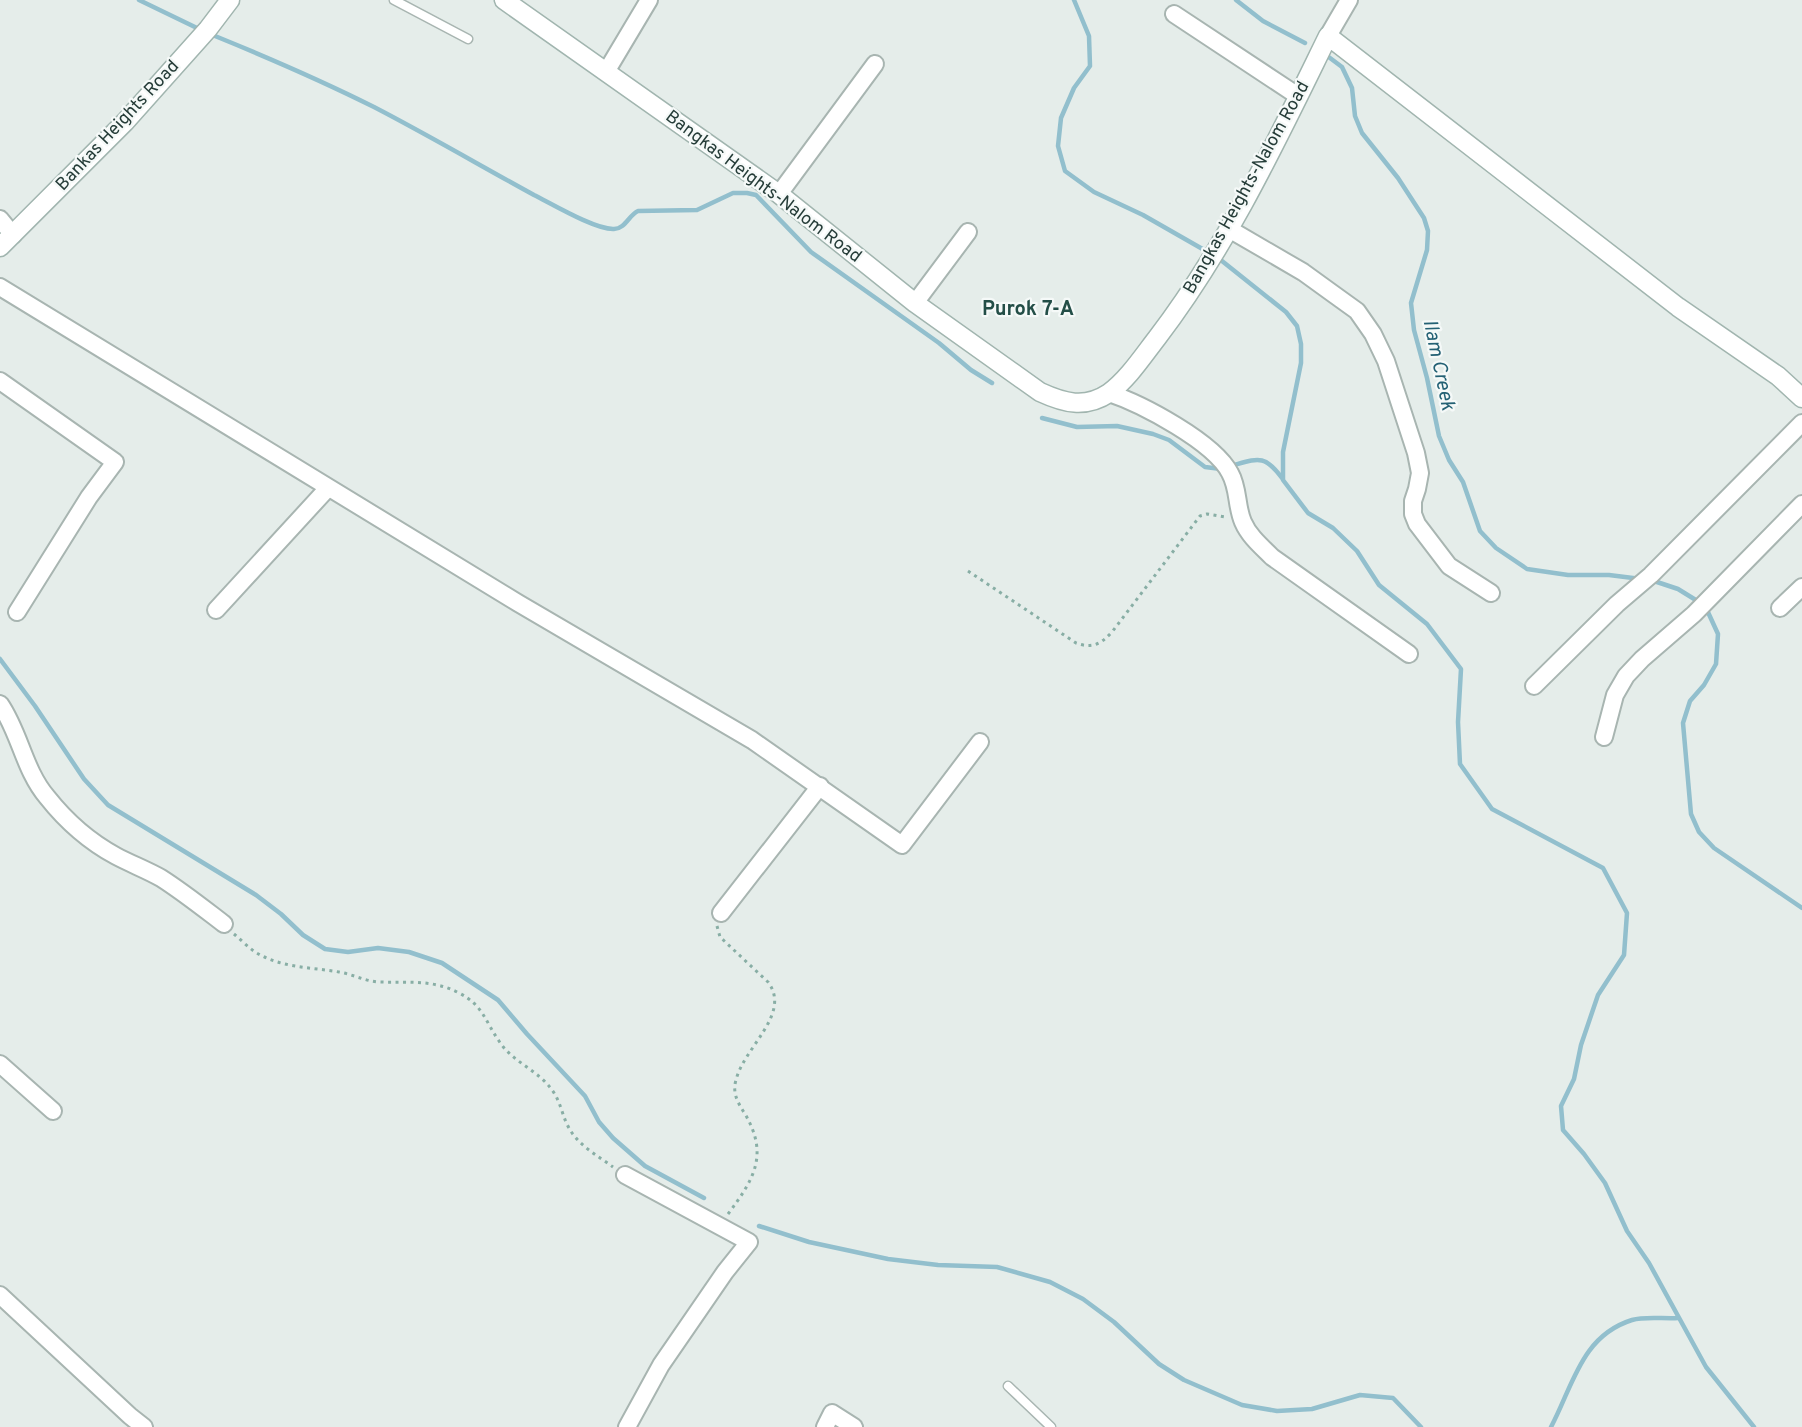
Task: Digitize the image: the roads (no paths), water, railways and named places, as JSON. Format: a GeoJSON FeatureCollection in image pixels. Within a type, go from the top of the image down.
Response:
{"type":"FeatureCollection","features":[{"type":"Feature","properties":{"kind":"street","name":"Bankas Heights Road"},"geometry":{"type":"LineString","coordinates":[[7,241],[125,122],[208,29],[230,0]]}},
{"type":"Feature","properties":{"kind":"street","name":"Bangkas Heights-Nalom Road"},"geometry":{"type":"LineString","coordinates":[[504,0],[779,194],[915,303],[1040,392],[1061,402],[1076,404],[1109,393],[1144,356],[1187,298],[1229,228],[1328,36]]}},
{"type":"Feature","properties":{"kind":"street"},"geometry":{"type":"LineString","coordinates":[[606,72],[649,0]]}},
{"type":"Feature","properties":{"kind":"street"},"geometry":{"type":"LineString","coordinates":[[1349,0],[1328,36],[1678,307],[1799,390]]}},
{"type":"Feature","properties":{"kind":"street"},"geometry":{"type":"LineString","coordinates":[[1174,14],[1298,96]]}},
{"type":"Feature","properties":{"kind":"street"},"geometry":{"type":"LineString","coordinates":[[779,194],[875,64]]}},
{"type":"Feature","properties":{"kind":"street"},"geometry":{"type":"LineString","coordinates":[[0,219],[7,241]]}},
{"type":"Feature","properties":{"kind":"street"},"geometry":{"type":"LineString","coordinates":[[1229,228],[1303,272],[1357,311],[1373,334],[1386,361],[1416,453],[1420,473],[1418,489],[1413,501],[1413,514],[1417,524],[1449,566],[1491,593]]}},
{"type":"Feature","properties":{"kind":"street"},"geometry":{"type":"LineString","coordinates":[[915,303],[968,232]]}},
{"type":"Feature","properties":{"kind":"street"},"geometry":{"type":"LineString","coordinates":[[0,287],[528,609],[752,740],[902,844],[980,742]]}},
{"type":"Feature","properties":{"kind":"street"},"geometry":{"type":"LineString","coordinates":[[0,381],[115,462],[89,497],[17,612]]}},
{"type":"Feature","properties":{"kind":"street"},"geometry":{"type":"LineString","coordinates":[[1109,393],[1132,400],[1154,411],[1215,454],[1229,471],[1237,489],[1243,522],[1253,538],[1272,557],[1409,654]]}},
{"type":"Feature","properties":{"kind":"street"},"geometry":{"type":"LineString","coordinates":[[1534,686],[1593,627],[1652,574],[1802,423]]}},
{"type":"Feature","properties":{"kind":"street"},"geometry":{"type":"LineString","coordinates":[[216,610],[328,488]]}},
{"type":"Feature","properties":{"kind":"street"},"geometry":{"type":"LineString","coordinates":[[1604,737],[1615,695],[1626,676],[1694,614],[1802,504]]}},
{"type":"Feature","properties":{"kind":"street"},"geometry":{"type":"LineString","coordinates":[[1779,608],[1802,586]]}},
{"type":"Feature","properties":{"kind":"street"},"geometry":{"type":"LineString","coordinates":[[0,704],[7,714],[32,772],[45,795],[62,816],[114,855],[188,896],[224,924]]}},
{"type":"Feature","properties":{"kind":"street"},"geometry":{"type":"LineString","coordinates":[[721,913],[820,786]]}},
{"type":"Feature","properties":{"kind":"street"},"geometry":{"type":"LineString","coordinates":[[0,1064],[53,1111]]}},
{"type":"Feature","properties":{"kind":"street"},"geometry":{"type":"LineString","coordinates":[[625,1175],[749,1242],[661,1365],[628,1426]]}},
{"type":"Feature","properties":{"kind":"street"},"geometry":{"type":"LineString","coordinates":[[0,1295],[144,1427]]}},
{"type":"Feature","properties":{"kind":"street"},"geometry":{"type":"LineString","coordinates":[[825,1427],[832,1413],[854,1427]]}},
{"type":"Feature","properties":{"kind":"lane"},"geometry":{"type":"LineString","coordinates":[[394,0],[468,39]]}},
{"type":"Feature","properties":{"kind":"lane"},"geometry":{"type":"LineString","coordinates":[[1008,1386],[1051,1427]]}},
{"type":"Feature","properties":{"kind":"waterway"},"geometry":{"type":"LineString","coordinates":[[139,0],[197,28]]}},
{"type":"Feature","properties":{"kind":"waterway"},"geometry":{"type":"LineString","coordinates":[[1074,0],[1089,36],[1090,66],[1074,88],[1061,118],[1058,146],[1065,171],[1094,192],[1143,215],[1206,251]]}},
{"type":"Feature","properties":{"kind":"waterway","name":"Ilam Creek"},"geometry":{"type":"LineString","coordinates":[[1236,0],[1263,21],[1305,43]]}},
{"type":"Feature","properties":{"kind":"waterway"},"geometry":{"type":"LineString","coordinates":[[215,36],[374,107],[574,216],[606,228],[618,228],[638,211],[697,210],[733,193],[756,195],[811,252],[992,383]]}},
{"type":"Feature","properties":{"kind":"waterway","name":"Ilam Creek"},"geometry":{"type":"LineString","coordinates":[[1326,55],[1342,67],[1352,88],[1355,116],[1362,133],[1398,178],[1424,218],[1428,231],[1427,250],[1411,303],[1414,330],[1439,436],[1449,460],[1463,482],[1480,531],[1496,548],[1527,569],[1568,575],[1609,575],[1641,579]]}},
{"type":"Feature","properties":{"kind":"waterway"},"geometry":{"type":"LineString","coordinates":[[1222,261],[1286,312],[1297,326],[1301,344],[1301,363],[1283,452],[1283,480],[1308,513],[1333,528],[1357,551],[1379,585],[1427,624],[1461,669],[1458,722],[1460,764],[1492,809],[1603,868],[1627,913],[1624,955],[1598,995],[1581,1045],[1574,1079],[1561,1106],[1563,1130],[1605,1183],[1627,1231],[1649,1263],[1706,1367],[1754,1427]]}},
{"type":"Feature","properties":{"kind":"waterway"},"geometry":{"type":"LineString","coordinates":[[1042,418],[1077,427],[1117,426],[1153,434],[1169,440],[1205,467],[1221,469]]}},
{"type":"Feature","properties":{"kind":"waterway"},"geometry":{"type":"LineString","coordinates":[[1234,465],[1261,460],[1271,465],[1282,478]]}},
{"type":"Feature","properties":{"kind":"waterway","name":"Ilam Creek"},"geometry":{"type":"LineString","coordinates":[[1654,581],[1678,589],[1699,602]]}},
{"type":"Feature","properties":{"kind":"waterway","name":"Ilam Creek"},"geometry":{"type":"LineString","coordinates":[[1707,610],[1718,634],[1716,664],[1704,685],[1690,701],[1683,723],[1691,814],[1699,832],[1714,848],[1802,908]]}},
{"type":"Feature","properties":{"kind":"waterway"},"geometry":{"type":"LineString","coordinates":[[0,659],[84,779],[108,805],[256,895],[303,935],[325,949],[348,952],[378,948],[409,952],[442,963],[498,1000],[585,1096],[599,1122],[613,1138],[645,1166],[704,1198]]}},
{"type":"Feature","properties":{"kind":"waterway"},"geometry":{"type":"LineString","coordinates":[[759,1226],[809,1242],[888,1259],[938,1265],[997,1267],[1050,1282],[1083,1299],[1114,1322],[1159,1364],[1184,1380],[1242,1405],[1277,1411],[1312,1409],[1360,1395],[1393,1398],[1421,1427]]}},
{"type":"Feature","properties":{"kind":"waterway"},"geometry":{"type":"LineString","coordinates":[[1551,1427],[1581,1364],[1601,1338],[1632,1320],[1678,1318]]}},
{"type":"Feature","properties":{"kind":"district","name":"Purok 7-A"},"geometry":{"type":"Point","coordinates":[1028,310]}}]}
